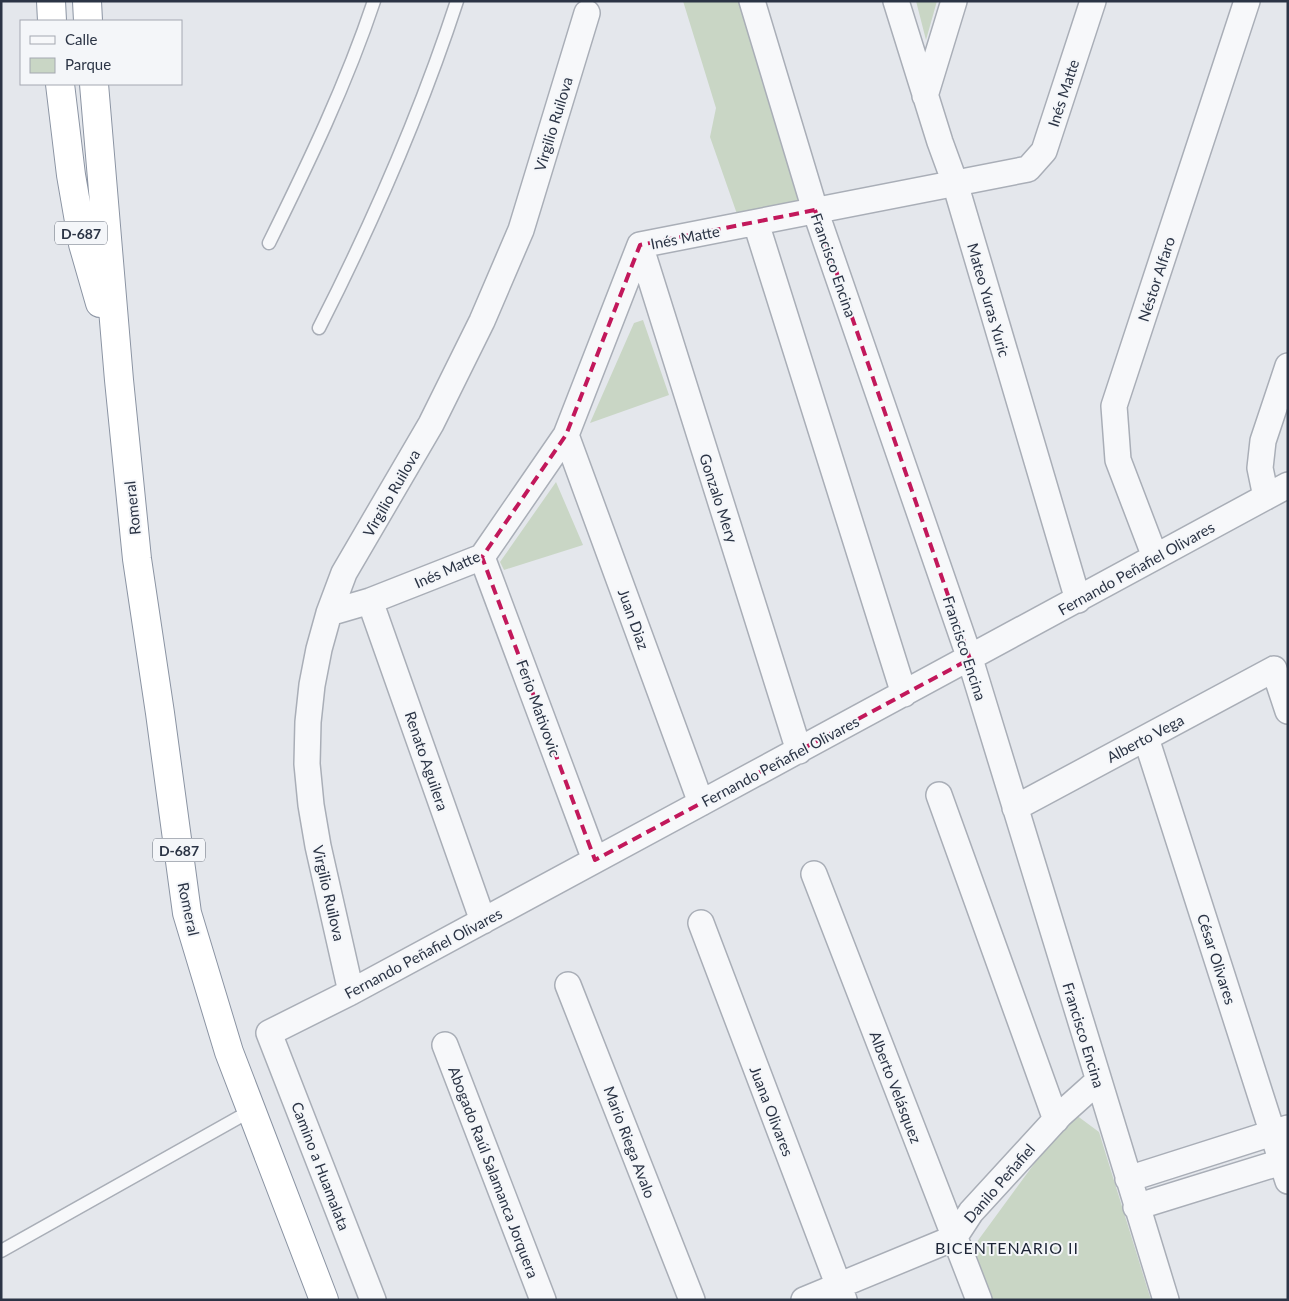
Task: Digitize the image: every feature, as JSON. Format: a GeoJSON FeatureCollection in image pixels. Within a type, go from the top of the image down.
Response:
{"type":"FeatureCollection","features":[{"type":"Feature","properties":{"kind":"highway"},"geometry":{"type":"LineString","coordinates":[[50,1],[52,20]]}},
{"type":"Feature","properties":{"kind":"highway"},"geometry":{"type":"LineString","coordinates":[[87,1],[88,20]]}},
{"type":"Feature","properties":{"kind":"highway","name":"Romeral"},"geometry":{"type":"LineString","coordinates":[[60,85],[71,175],[83,244],[119,380]]}},
{"type":"Feature","properties":{"kind":"highway","name":"Romeral"},"geometry":{"type":"LineString","coordinates":[[94,85],[119,380],[137,559],[187,914],[229,1052],[324,1300]]}},
{"type":"Feature","properties":{"kind":"street","name":"Francisco Encina"},"geometry":{"type":"LineString","coordinates":[[752,1],[815,210],[970,659],[1166,1300]]}},
{"type":"Feature","properties":{"kind":"street","name":"Mateo Yuras Yuric"},"geometry":{"type":"LineString","coordinates":[[896,1],[925,96],[955,183],[1078,600]]}},
{"type":"Feature","properties":{"kind":"street"},"geometry":{"type":"LineString","coordinates":[[925,96],[954,1]]}},
{"type":"Feature","properties":{"kind":"street","name":"Inés Matte"},"geometry":{"type":"LineString","coordinates":[[329,614],[370,601],[482,556],[566,435],[640,246],[1028,169],[1044,151],[1093,1]]}},
{"type":"Feature","properties":{"kind":"street","name":"Néstor Alfaro"},"geometry":{"type":"LineString","coordinates":[[1155,557],[1118,460],[1114,406],[1247,1]]}},
{"type":"Feature","properties":{"kind":"street","name":"Virgilio Ruilova"},"geometry":{"type":"LineString","coordinates":[[352,992],[318,846],[311,805],[307,764],[308,722],[318,649],[344,574],[431,424],[482,321],[521,230],[587,13]]}},
{"type":"Feature","properties":{"kind":"street"},"geometry":{"type":"LineString","coordinates":[[756,223],[904,694]]}},
{"type":"Feature","properties":{"kind":"street","name":"Gonzalo Mery"},"geometry":{"type":"LineString","coordinates":[[640,246],[799,751]]}},
{"type":"Feature","properties":{"kind":"street"},"geometry":{"type":"LineString","coordinates":[[1266,497],[1260,468],[1262,441],[1288,366]]}},
{"type":"Feature","properties":{"kind":"street","name":"Juan Diaz"},"geometry":{"type":"LineString","coordinates":[[566,435],[701,804]]}},
{"type":"Feature","properties":{"kind":"street","name":"Fernando Peñafiel Olivares"},"geometry":{"type":"LineString","coordinates":[[270,1033],[352,992],[970,659],[1288,485]]}},
{"type":"Feature","properties":{"kind":"street","name":"Ferio Mativovic"},"geometry":{"type":"LineString","coordinates":[[482,556],[595,860]]}},
{"type":"Feature","properties":{"kind":"street","name":"Renato Aguilera"},"geometry":{"type":"LineString","coordinates":[[370,601],[483,921]]}},
{"type":"Feature","properties":{"kind":"street","name":"Alberto Vega"},"geometry":{"type":"LineString","coordinates":[[1015,808],[1274,669],[1288,711]]}},
{"type":"Feature","properties":{"kind":"street","name":"César Olivares"},"geometry":{"type":"LineString","coordinates":[[1146,738],[1280,1130],[1286,1167]]}},
{"type":"Feature","properties":{"kind":"street"},"geometry":{"type":"LineString","coordinates":[[939,795],[1056,1120]]}},
{"type":"Feature","properties":{"kind":"street","name":"Alberto Velásquez"},"geometry":{"type":"LineString","coordinates":[[814,874],[978,1300]]}},
{"type":"Feature","properties":{"kind":"street","name":"Juana Olivares"},"geometry":{"type":"LineString","coordinates":[[701,922],[841,1293]]}},
{"type":"Feature","properties":{"kind":"street","name":"Mario Riega Avalo"},"geometry":{"type":"LineString","coordinates":[[568,985],[692,1300]]}},
{"type":"Feature","properties":{"kind":"street","name":"Camino a Huamalata"},"geometry":{"type":"LineString","coordinates":[[270,1033],[373,1300]]}},
{"type":"Feature","properties":{"kind":"street","name":"Abogado Raúl Salamanca Jorquera"},"geometry":{"type":"LineString","coordinates":[[445,1045],[543,1300]]}},
{"type":"Feature","properties":{"kind":"street","name":"Danilo Peñafiel"},"geometry":{"type":"LineString","coordinates":[[804,1300],[841,1293],[954,1238],[971,1212],[1056,1120],[1098,1081]]}},
{"type":"Feature","properties":{"kind":"street"},"geometry":{"type":"LineString","coordinates":[[1128,1179],[1280,1130]]}},
{"type":"Feature","properties":{"kind":"street"},"geometry":{"type":"LineString","coordinates":[[1136,1207],[1286,1167]]}},
{"type":"Feature","properties":{"kind":"lane"},"geometry":{"type":"LineString","coordinates":[[269,243],[306,169],[339,93],[374,1]]}},
{"type":"Feature","properties":{"kind":"lane"},"geometry":{"type":"LineString","coordinates":[[319,328],[350,266],[402,151],[440,54],[457,1]]}},
{"type":"Feature","properties":{"kind":"lane"},"geometry":{"type":"LineString","coordinates":[[1,1251],[252,1110]]}},
{"type":"Feature","properties":{"kind":"highlighted area"},"geometry":{"type":"Polygon","coordinates":[[[815,210],[970,659],[595,860],[482,557],[566,435],[640,245],[815,210]]]}},
{"type":"Feature","properties":{"kind":"green space"},"geometry":{"type":"Polygon","coordinates":[[[683,1],[740,1],[803,200],[737,214],[710,137],[716,108],[683,1]]]}},
{"type":"Feature","properties":{"kind":"green space"},"geometry":{"type":"Polygon","coordinates":[[[916,1],[937,1],[926,40],[916,1]]]}},
{"type":"Feature","properties":{"kind":"green space"},"geometry":{"type":"Polygon","coordinates":[[[643,320],[669,395],[590,423],[634,323],[643,320]]]}},
{"type":"Feature","properties":{"kind":"green space"},"geometry":{"type":"Polygon","coordinates":[[[556,482],[583,545],[504,570],[500,562],[556,482]]]}},
{"type":"Feature","properties":{"kind":"green space"},"geometry":{"type":"Polygon","coordinates":[[[1072,1112],[1099,1132],[1151,1300],[992,1300],[971,1250],[1072,1112]]]}},
{"type":"Feature","properties":{"kind":"district","name":"BICENTENARIO II"},"geometry":{"type":"Point","coordinates":[1007,1247]}}]}
